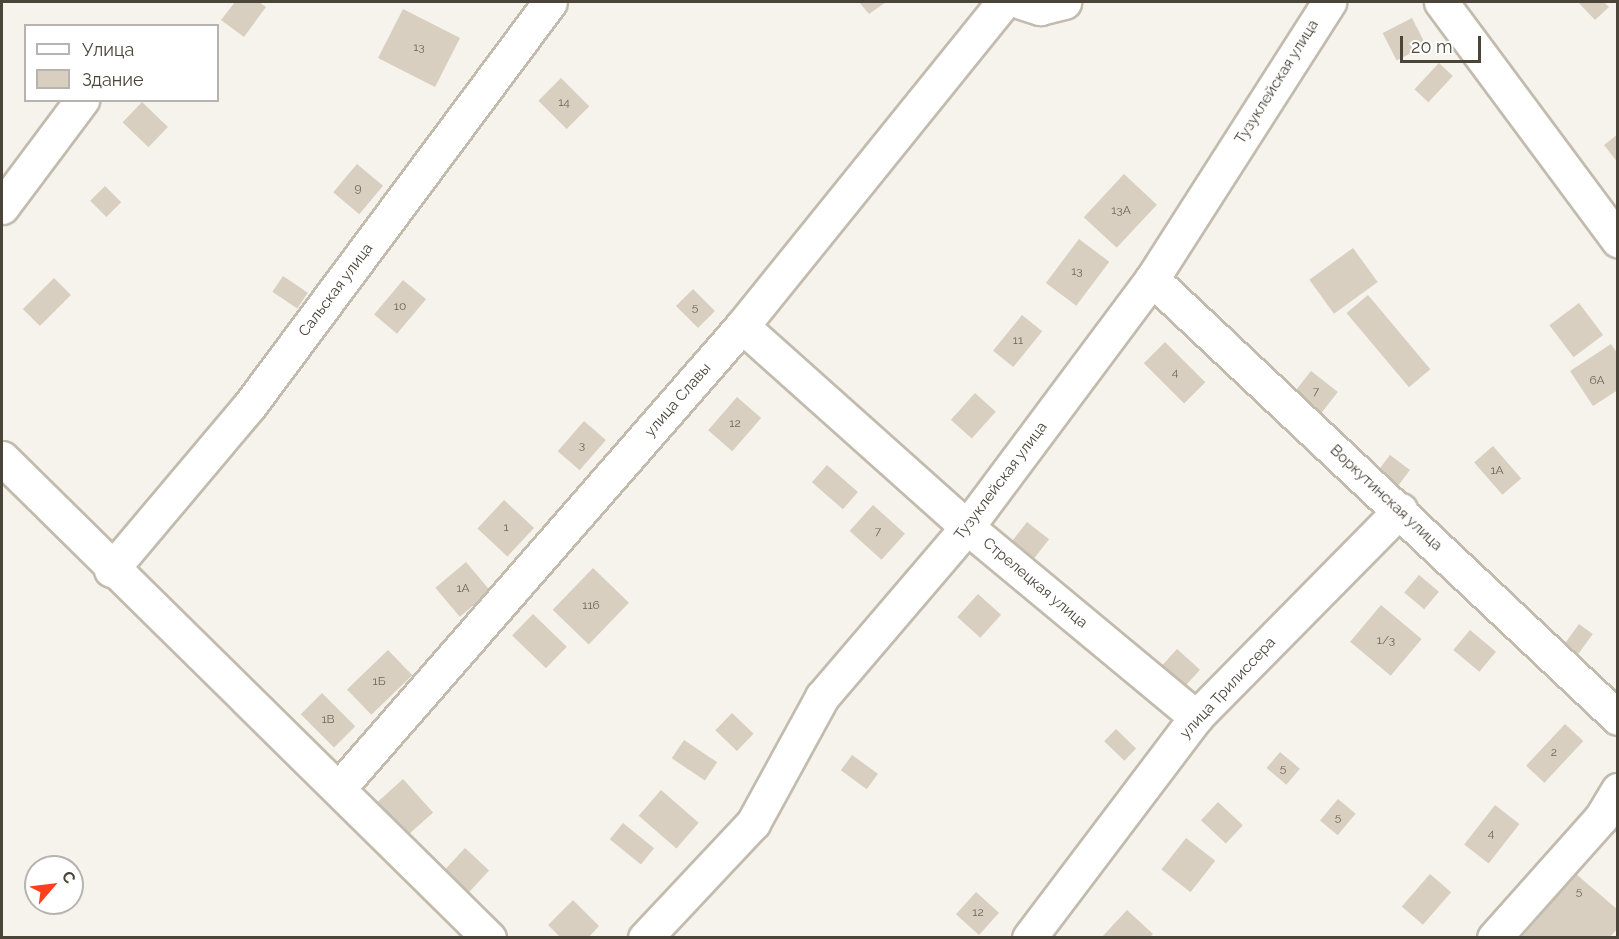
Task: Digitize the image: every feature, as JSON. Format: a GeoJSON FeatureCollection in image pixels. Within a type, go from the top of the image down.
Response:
{"type":"FeatureCollection","features":[{"type":"Feature","properties":{"kind":"street","name":"Сальская улица"},"geometry":{"type":"LineString","coordinates":[[111,570],[250,405],[550,2]]}},
{"type":"Feature","properties":{"kind":"street","name":"улица Славы"},"geometry":{"type":"LineString","coordinates":[[339,788],[742,326],[1003,2]]}},
{"type":"Feature","properties":{"kind":"street"},"geometry":{"type":"LineString","coordinates":[[1021,2],[1040,8],[1064,2]]}},
{"type":"Feature","properties":{"kind":"street","name":"Тузуклейская улица"},"geometry":{"type":"LineString","coordinates":[[645,938],[753,823],[822,697],[967,527],[1152,279],[1329,2]]}},
{"type":"Feature","properties":{"kind":"street"},"geometry":{"type":"LineString","coordinates":[[1441,2],[1617,240]]}},
{"type":"Feature","properties":{"kind":"street"},"geometry":{"type":"LineString","coordinates":[[2,207],[81,102]]}},
{"type":"Feature","properties":{"kind":"street","name":"Воркутинская улица"},"geometry":{"type":"LineString","coordinates":[[1152,279],[1400,510],[1617,718]]}},
{"type":"Feature","properties":{"kind":"street","name":"Стрелецкая улица"},"geometry":{"type":"LineString","coordinates":[[742,326],[967,527],[1196,717]]}},
{"type":"Feature","properties":{"kind":"street"},"geometry":{"type":"LineString","coordinates":[[2,458],[111,570],[339,788],[489,938]]}},
{"type":"Feature","properties":{"kind":"street","name":"улица Трилиссера"},"geometry":{"type":"LineString","coordinates":[[1029,938],[1196,717],[1400,510]]}},
{"type":"Feature","properties":{"kind":"street"},"geometry":{"type":"LineString","coordinates":[[1494,938],[1609,826],[1617,790]]}},
{"type":"Feature","properties":{"kind":"building"},"geometry":{"type":"Polygon","coordinates":[[[235,2],[259,2],[266,7],[244,37],[221,20],[235,2]]]}},
{"type":"Feature","properties":{"kind":"building"},"geometry":{"type":"Polygon","coordinates":[[[859,2],[886,2],[869,14],[859,2]]]}},
{"type":"Feature","properties":{"kind":"building"},"geometry":{"type":"Polygon","coordinates":[[[1578,2],[1604,2],[1609,7],[1595,20],[1578,2]]]}},
{"type":"Feature","properties":{"kind":"building"},"geometry":{"type":"Polygon","coordinates":[[[403,9],[460,38],[435,87],[378,58],[403,9]]]}},
{"type":"Feature","properties":{"kind":"building"},"geometry":{"type":"Polygon","coordinates":[[[1412,18],[1426,46],[1397,61],[1383,33],[1412,18]]]}},
{"type":"Feature","properties":{"kind":"building"},"geometry":{"type":"Polygon","coordinates":[[[1439,63],[1453,76],[1428,102],[1414,89],[1439,63]]]}},
{"type":"Feature","properties":{"kind":"building"},"geometry":{"type":"Polygon","coordinates":[[[561,78],[589,106],[567,129],[538,101],[561,78]]]}},
{"type":"Feature","properties":{"kind":"building"},"geometry":{"type":"Polygon","coordinates":[[[142,102],[168,127],[148,147],[123,122],[142,102]]]}},
{"type":"Feature","properties":{"kind":"building"},"geometry":{"type":"Polygon","coordinates":[[[1618,134],[1618,163],[1604,145],[1618,134]]]}},
{"type":"Feature","properties":{"kind":"building"},"geometry":{"type":"Polygon","coordinates":[[[357,164],[383,186],[359,214],[333,192],[357,164]]]}},
{"type":"Feature","properties":{"kind":"building"},"geometry":{"type":"Polygon","coordinates":[[[1124,174],[1157,205],[1117,248],[1084,217],[1124,174]]]}},
{"type":"Feature","properties":{"kind":"building"},"geometry":{"type":"Polygon","coordinates":[[[105,186],[121,202],[106,217],[90,201],[105,186]]]}},
{"type":"Feature","properties":{"kind":"building"},"geometry":{"type":"Polygon","coordinates":[[[1079,239],[1109,262],[1076,306],[1046,283],[1079,239]]]}},
{"type":"Feature","properties":{"kind":"building"},"geometry":{"type":"Polygon","coordinates":[[[1353,248],[1378,282],[1334,314],[1309,280],[1353,248]]]}},
{"type":"Feature","properties":{"kind":"building"},"geometry":{"type":"Polygon","coordinates":[[[283,276],[308,293],[297,309],[272,292],[283,276]]]}},
{"type":"Feature","properties":{"kind":"building"},"geometry":{"type":"Polygon","coordinates":[[[54,278],[71,295],[40,326],[23,309],[54,278]]]}},
{"type":"Feature","properties":{"kind":"building"},"geometry":{"type":"Polygon","coordinates":[[[403,280],[426,299],[397,334],[374,314],[403,280]]]}},
{"type":"Feature","properties":{"kind":"building"},"geometry":{"type":"Polygon","coordinates":[[[693,289],[715,311],[698,328],[676,306],[693,289]]]}},
{"type":"Feature","properties":{"kind":"building"},"geometry":{"type":"Polygon","coordinates":[[[1368,295],[1430,369],[1409,387],[1347,313],[1368,295]]]}},
{"type":"Feature","properties":{"kind":"building"},"geometry":{"type":"Polygon","coordinates":[[[1579,303],[1603,335],[1574,357],[1549,325],[1579,303]]]}},
{"type":"Feature","properties":{"kind":"building"},"geometry":{"type":"Polygon","coordinates":[[[1022,315],[1042,331],[1013,367],[993,351],[1022,315]]]}},
{"type":"Feature","properties":{"kind":"building"},"geometry":{"type":"Polygon","coordinates":[[[1165,342],[1205,382],[1184,404],[1144,363],[1165,342]]]}},
{"type":"Feature","properties":{"kind":"building"},"geometry":{"type":"Polygon","coordinates":[[[1611,344],[1618,354],[1618,390],[1593,406],[1570,371],[1611,344]]]}},
{"type":"Feature","properties":{"kind":"building"},"geometry":{"type":"Polygon","coordinates":[[[1311,371],[1338,392],[1321,413],[1294,392],[1311,371]]]}},
{"type":"Feature","properties":{"kind":"building"},"geometry":{"type":"Polygon","coordinates":[[[975,393],[996,412],[972,438],[951,420],[975,393]]]}},
{"type":"Feature","properties":{"kind":"building"},"geometry":{"type":"Polygon","coordinates":[[[737,397],[761,418],[732,451],[708,430],[737,397]]]}},
{"type":"Feature","properties":{"kind":"building"},"geometry":{"type":"Polygon","coordinates":[[[584,421],[606,440],[580,470],[558,451],[584,421]]]}},
{"type":"Feature","properties":{"kind":"building"},"geometry":{"type":"Polygon","coordinates":[[[1493,446],[1521,478],[1502,495],[1474,462],[1493,446]]]}},
{"type":"Feature","properties":{"kind":"building"},"geometry":{"type":"Polygon","coordinates":[[[1390,455],[1410,470],[1398,486],[1378,471],[1390,455]]]}},
{"type":"Feature","properties":{"kind":"building"},"geometry":{"type":"Polygon","coordinates":[[[827,465],[858,492],[843,509],[812,482],[827,465]]]}},
{"type":"Feature","properties":{"kind":"building"},"geometry":{"type":"Polygon","coordinates":[[[504,500],[534,528],[507,556],[477,529],[504,500]]]}},
{"type":"Feature","properties":{"kind":"building"},"geometry":{"type":"Polygon","coordinates":[[[873,505],[905,534],[882,560],[850,531],[873,505]]]}},
{"type":"Feature","properties":{"kind":"building"},"geometry":{"type":"Polygon","coordinates":[[[1027,522],[1049,539],[1033,560],[1011,542],[1027,522]]]}},
{"type":"Feature","properties":{"kind":"building"},"geometry":{"type":"Polygon","coordinates":[[[466,562],[490,591],[460,617],[435,588],[466,562]]]}},
{"type":"Feature","properties":{"kind":"building"},"geometry":{"type":"Polygon","coordinates":[[[593,568],[629,603],[589,644],[553,610],[593,568]]]}},
{"type":"Feature","properties":{"kind":"building"},"geometry":{"type":"Polygon","coordinates":[[[1419,575],[1439,592],[1424,609],[1404,593],[1419,575]]]}},
{"type":"Feature","properties":{"kind":"building"},"geometry":{"type":"Polygon","coordinates":[[[978,594],[1001,615],[980,638],[957,617],[978,594]]]}},
{"type":"Feature","properties":{"kind":"building"},"geometry":{"type":"Polygon","coordinates":[[[1381,605],[1422,639],[1391,676],[1350,642],[1381,605]]]}},
{"type":"Feature","properties":{"kind":"building"},"geometry":{"type":"Polygon","coordinates":[[[533,614],[567,647],[546,668],[512,636],[533,614]]]}},
{"type":"Feature","properties":{"kind":"building"},"geometry":{"type":"Polygon","coordinates":[[[1579,624],[1593,634],[1579,653],[1565,643],[1579,624]]]}},
{"type":"Feature","properties":{"kind":"building"},"geometry":{"type":"Polygon","coordinates":[[[1470,630],[1496,652],[1479,672],[1453,650],[1470,630]]]}},
{"type":"Feature","properties":{"kind":"building"},"geometry":{"type":"Polygon","coordinates":[[[1177,649],[1200,670],[1182,690],[1159,669],[1177,649]]]}},
{"type":"Feature","properties":{"kind":"building"},"geometry":{"type":"Polygon","coordinates":[[[388,650],[412,675],[371,715],[347,690],[388,650]]]}},
{"type":"Feature","properties":{"kind":"building"},"geometry":{"type":"Polygon","coordinates":[[[322,693],[355,726],[334,747],[301,714],[322,693]]]}},
{"type":"Feature","properties":{"kind":"building"},"geometry":{"type":"Polygon","coordinates":[[[732,713],[754,734],[737,751],[715,730],[732,713]]]}},
{"type":"Feature","properties":{"kind":"building"},"geometry":{"type":"Polygon","coordinates":[[[1565,724],[1583,741],[1544,783],[1526,766],[1565,724]]]}},
{"type":"Feature","properties":{"kind":"building"},"geometry":{"type":"Polygon","coordinates":[[[1116,729],[1136,748],[1124,761],[1104,741],[1116,729]]]}},
{"type":"Feature","properties":{"kind":"building"},"geometry":{"type":"Polygon","coordinates":[[[684,740],[717,762],[705,781],[672,758],[684,740]]]}},
{"type":"Feature","properties":{"kind":"building"},"geometry":{"type":"Polygon","coordinates":[[[1280,752],[1300,769],[1286,785],[1267,768],[1280,752]]]}},
{"type":"Feature","properties":{"kind":"building"},"geometry":{"type":"Polygon","coordinates":[[[852,755],[878,774],[867,789],[841,770],[852,755]]]}},
{"type":"Feature","properties":{"kind":"building"},"geometry":{"type":"Polygon","coordinates":[[[403,779],[433,812],[407,836],[377,802],[403,779]]]}},
{"type":"Feature","properties":{"kind":"building"},"geometry":{"type":"Polygon","coordinates":[[[661,790],[699,823],[676,848],[639,816],[661,790]]]}},
{"type":"Feature","properties":{"kind":"building"},"geometry":{"type":"Polygon","coordinates":[[[1338,799],[1356,814],[1338,835],[1320,820],[1338,799]]]}},
{"type":"Feature","properties":{"kind":"building"},"geometry":{"type":"Polygon","coordinates":[[[1218,802],[1243,825],[1226,843],[1201,820],[1218,802]]]}},
{"type":"Feature","properties":{"kind":"building"},"geometry":{"type":"Polygon","coordinates":[[[1495,805],[1519,824],[1489,863],[1464,844],[1495,805]]]}},
{"type":"Feature","properties":{"kind":"building"},"geometry":{"type":"Polygon","coordinates":[[[623,823],[654,848],[641,864],[610,839],[623,823]]]}},
{"type":"Feature","properties":{"kind":"building"},"geometry":{"type":"Polygon","coordinates":[[[1186,838],[1215,861],[1191,892],[1161,870],[1186,838]]]}},
{"type":"Feature","properties":{"kind":"building"},"geometry":{"type":"Polygon","coordinates":[[[465,848],[489,871],[467,895],[442,872],[465,848]]]}},
{"type":"Feature","properties":{"kind":"building"},"geometry":{"type":"Polygon","coordinates":[[[1430,874],[1451,892],[1423,925],[1402,906],[1430,874]]]}},
{"type":"Feature","properties":{"kind":"building"},"geometry":{"type":"Polygon","coordinates":[[[1576,874],[1618,910],[1618,928],[1609,938],[1521,938],[1576,874]]]}},
{"type":"Feature","properties":{"kind":"building"},"geometry":{"type":"Polygon","coordinates":[[[976,892],[999,913],[979,935],[956,914],[976,892]]]}},
{"type":"Feature","properties":{"kind":"building"},"geometry":{"type":"Polygon","coordinates":[[[573,900],[599,926],[588,938],[561,938],[548,925],[573,900]]]}},
{"type":"Feature","properties":{"kind":"building"},"geometry":{"type":"Polygon","coordinates":[[[1127,910],[1153,934],[1149,938],[1101,938],[1127,910]]]}}]}
